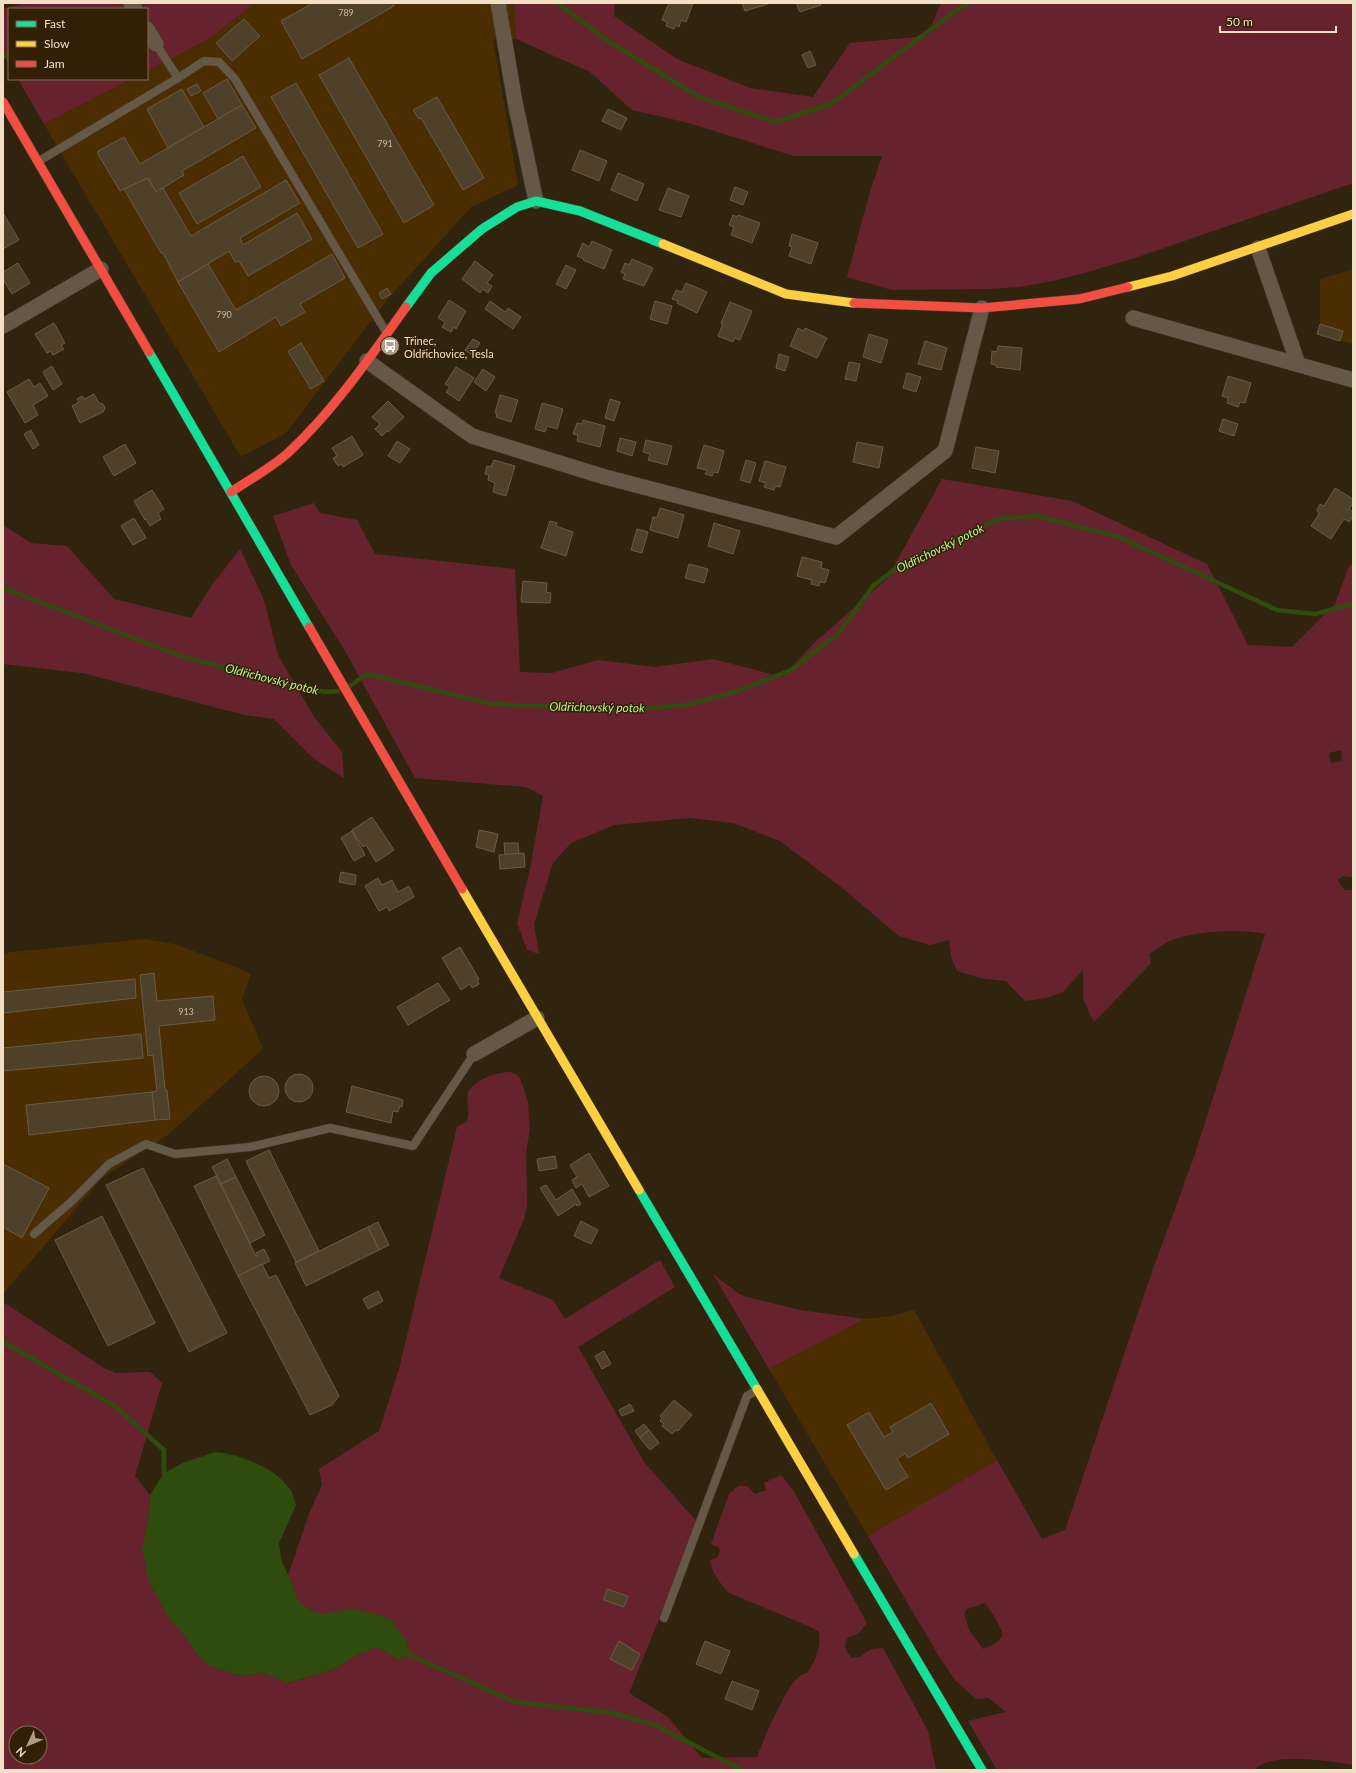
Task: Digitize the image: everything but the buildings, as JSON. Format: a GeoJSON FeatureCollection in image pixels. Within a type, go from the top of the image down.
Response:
{"type":"FeatureCollection","features":[{"type":"Feature","properties":{"kind":"main road"},"geometry":{"type":"LineString","coordinates":[[3,102],[231,492],[323,654],[756,1390],[982,1770]]}},
{"type":"Feature","properties":{"kind":"main road"},"geometry":{"type":"LineString","coordinates":[[231,492],[288,453],[316,424],[367,361],[431,273],[482,228],[517,207],[536,202],[580,211],[786,294],[854,303],[982,308],[1079,299],[1172,276],[1258,248],[1353,214]]}},
{"type":"Feature","properties":{"kind":"street"},"geometry":{"type":"LineString","coordinates":[[498,3],[515,102],[536,202]]}},
{"type":"Feature","properties":{"kind":"street"},"geometry":{"type":"LineString","coordinates":[[148,31],[156,44]]}},
{"type":"Feature","properties":{"kind":"street"},"geometry":{"type":"LineString","coordinates":[[1258,248],[1298,364]]}},
{"type":"Feature","properties":{"kind":"street"},"geometry":{"type":"LineString","coordinates":[[3,326],[100,269]]}},
{"type":"Feature","properties":{"kind":"street"},"geometry":{"type":"LineString","coordinates":[[367,361],[472,436],[605,477],[836,537],[945,451],[982,308]]}},
{"type":"Feature","properties":{"kind":"street"},"geometry":{"type":"LineString","coordinates":[[1133,318],[1353,380]]}},
{"type":"Feature","properties":{"kind":"street"},"geometry":{"type":"LineString","coordinates":[[474,1054],[537,1018]]}},
{"type":"Feature","properties":{"kind":"lane"},"geometry":{"type":"LineString","coordinates":[[156,44],[178,78]]}},
{"type":"Feature","properties":{"kind":"lane"},"geometry":{"type":"LineString","coordinates":[[38,161],[204,61],[219,62],[236,79],[387,334]]}},
{"type":"Feature","properties":{"kind":"lane"},"geometry":{"type":"LineString","coordinates":[[34,1234],[72,1201],[109,1164],[146,1144],[175,1154],[250,1147],[330,1128],[413,1146],[474,1054]]}},
{"type":"Feature","properties":{"kind":"lane"},"geometry":{"type":"LineString","coordinates":[[664,1618],[747,1396],[756,1390]]}},
{"type":"Feature","properties":{"kind":"shaded area"},"geometry":{"type":"Polygon","coordinates":[[[25,3],[255,3],[209,39],[148,70],[148,8],[8,8],[8,62],[3,54],[3,9],[25,3]]]}},
{"type":"Feature","properties":{"kind":"shaded area"},"geometry":{"type":"Polygon","coordinates":[[[255,3],[514,3],[516,39],[493,40],[518,185],[471,207],[386,301],[286,433],[241,457],[44,124],[130,80],[148,80],[148,70],[209,39],[255,3]]]}},
{"type":"Feature","properties":{"kind":"shaded area"},"geometry":{"type":"Polygon","coordinates":[[[514,3],[615,3],[614,16],[677,59],[750,88],[813,97],[850,43],[927,36],[941,3],[1353,3],[1353,183],[1135,258],[1053,281],[1019,287],[988,289],[892,290],[847,277],[869,195],[882,156],[794,156],[689,123],[632,110],[590,72],[516,39],[514,3]]]}},
{"type":"Feature","properties":{"kind":"shaded area"},"geometry":{"type":"Polygon","coordinates":[[[19,80],[130,80],[44,124],[19,80]]]}},
{"type":"Feature","properties":{"kind":"shaded area"},"geometry":{"type":"Polygon","coordinates":[[[1353,269],[1353,344],[1317,334],[1320,324],[1320,279],[1353,269]]]}},
{"type":"Feature","properties":{"kind":"shaded area"},"geometry":{"type":"Polygon","coordinates":[[[942,479],[1072,501],[1207,564],[1248,645],[1292,647],[1335,604],[1349,566],[1353,564],[1353,877],[1342,876],[1338,881],[1345,890],[1353,890],[1353,1765],[1330,1761],[1287,1759],[1262,1764],[1254,1770],[997,1770],[968,1721],[1006,1712],[989,1698],[976,1699],[956,1681],[940,1658],[868,1536],[997,1460],[1042,1539],[1065,1530],[1147,1286],[1195,1154],[1265,934],[1243,931],[1202,933],[1177,938],[1167,942],[1149,954],[1151,963],[1094,1022],[1083,999],[1083,970],[1063,992],[1046,998],[1025,1001],[1006,981],[980,978],[957,971],[951,956],[949,940],[930,945],[899,936],[841,887],[780,841],[733,823],[689,818],[614,825],[571,843],[553,863],[534,924],[539,954],[527,950],[517,923],[530,869],[543,796],[526,787],[415,778],[344,649],[291,565],[273,516],[314,503],[320,513],[357,520],[375,554],[515,569],[520,672],[552,673],[598,660],[655,667],[713,659],[782,677],[816,641],[887,579],[942,479]],[[1341,750],[1329,753],[1331,763],[1342,761],[1341,750]],[[985,1603],[967,1609],[964,1614],[969,1630],[983,1649],[995,1644],[1003,1634],[996,1619],[985,1603]]]}},
{"type":"Feature","properties":{"kind":"shaded area"},"geometry":{"type":"Polygon","coordinates":[[[3,525],[31,543],[67,546],[114,599],[191,618],[212,585],[240,549],[264,600],[278,655],[314,717],[342,752],[344,778],[314,759],[274,719],[245,715],[82,673],[3,664],[3,525]]]}},
{"type":"Feature","properties":{"kind":"shaded area"},"geometry":{"type":"Polygon","coordinates":[[[145,939],[174,944],[251,974],[242,999],[263,1049],[169,1134],[102,1178],[3,1294],[3,953],[145,939]]]}},
{"type":"Feature","properties":{"kind":"shaded area"},"geometry":{"type":"Polygon","coordinates":[[[511,1072],[520,1078],[528,1101],[530,1129],[526,1152],[527,1206],[524,1219],[499,1278],[553,1300],[565,1319],[660,1260],[675,1287],[578,1347],[644,1462],[698,1523],[629,1693],[668,1717],[702,1758],[757,1757],[776,1713],[789,1689],[795,1680],[801,1675],[807,1673],[813,1664],[817,1654],[819,1632],[813,1628],[729,1593],[712,1569],[710,1560],[717,1558],[720,1551],[718,1547],[711,1544],[729,1494],[738,1486],[747,1486],[755,1494],[766,1490],[764,1483],[781,1475],[793,1490],[867,1623],[858,1634],[848,1637],[845,1646],[846,1651],[852,1658],[860,1657],[871,1649],[883,1648],[928,1731],[936,1770],[3,1770],[3,1302],[104,1368],[116,1373],[150,1372],[162,1383],[135,1476],[150,1495],[148,1520],[186,1638],[199,1657],[210,1666],[239,1676],[264,1673],[288,1683],[332,1670],[359,1654],[377,1647],[398,1660],[409,1655],[407,1642],[311,1610],[299,1601],[288,1576],[309,1514],[322,1485],[319,1469],[379,1431],[399,1369],[457,1127],[467,1121],[468,1091],[472,1086],[493,1075],[511,1072]]]}},
{"type":"Feature","properties":{"kind":"shaded area"},"geometry":{"type":"Polygon","coordinates":[[[713,1274],[739,1294],[747,1297],[800,1310],[865,1319],[769,1369],[713,1274]]]}},
{"type":"Feature","properties":{"kind":"shaded area"},"geometry":{"type":"Polygon","coordinates":[[[914,1310],[997,1460],[868,1536],[769,1369],[865,1319],[891,1316],[914,1310]]]}},
{"type":"Feature","properties":{"kind":"shaded area"},"geometry":{"type":"Polygon","coordinates":[[[215,1452],[245,1459],[265,1468],[282,1481],[292,1492],[296,1505],[279,1543],[281,1559],[299,1601],[311,1610],[324,1614],[351,1609],[374,1613],[393,1621],[407,1642],[410,1655],[398,1660],[377,1647],[359,1654],[332,1670],[287,1683],[264,1673],[240,1676],[209,1666],[199,1657],[186,1638],[168,1617],[149,1582],[142,1550],[148,1520],[150,1495],[164,1473],[183,1463],[215,1452]]]}},
{"type":"Feature","properties":{"kind":"waterway"},"geometry":{"type":"LineString","coordinates":[[558,3],[605,39],[699,97],[775,122],[831,104],[968,3]]}},
{"type":"Feature","properties":{"kind":"waterway"},"geometry":{"type":"LineString","coordinates":[[123,8],[130,4]]}},
{"type":"Feature","properties":{"kind":"waterway"},"geometry":{"type":"LineString","coordinates":[[3,57],[8,55]]}},
{"type":"Feature","properties":{"kind":"waterway","name":"Oldřichovský potok"},"geometry":{"type":"LineString","coordinates":[[350,686],[367,674],[492,704],[627,710],[686,705],[738,691],[791,670],[839,633],[873,586],[899,566],[998,519],[1037,516],[1119,537],[1277,610],[1315,614],[1353,604]]}},
{"type":"Feature","properties":{"kind":"waterway","name":"Oldřichovský potok"},"geometry":{"type":"LineString","coordinates":[[3,588],[186,658],[325,692],[338,691]]}},
{"type":"Feature","properties":{"kind":"waterway"},"geometry":{"type":"LineString","coordinates":[[3,1342],[115,1406],[164,1450],[164,1473]]}},
{"type":"Feature","properties":{"kind":"waterway"},"geometry":{"type":"LineString","coordinates":[[410,1655],[515,1702],[613,1713],[657,1726],[742,1770]]}},
{"type":"Feature","properties":{"kind":"traffic: fast"},"geometry":{"type":"LineString","coordinates":[[406,307],[431,273],[482,229],[517,207],[536,201],[580,211],[663,244]]}},
{"type":"Feature","properties":{"kind":"traffic: fast"},"geometry":{"type":"LineString","coordinates":[[149,352],[309,627]]}},
{"type":"Feature","properties":{"kind":"traffic: fast"},"geometry":{"type":"LineString","coordinates":[[639,1190],[757,1389]]}},
{"type":"Feature","properties":{"kind":"traffic: fast"},"geometry":{"type":"LineString","coordinates":[[854,1554],[982,1770]]}},
{"type":"Feature","properties":{"kind":"traffic: slow"},"geometry":{"type":"LineString","coordinates":[[1128,287],[1172,276],[1353,214]]}},
{"type":"Feature","properties":{"kind":"traffic: slow"},"geometry":{"type":"LineString","coordinates":[[663,244],[786,294],[854,303]]}},
{"type":"Feature","properties":{"kind":"traffic: slow"},"geometry":{"type":"LineString","coordinates":[[462,889],[639,1190]]}},
{"type":"Feature","properties":{"kind":"traffic: slow"},"geometry":{"type":"LineString","coordinates":[[757,1389],[854,1554]]}},
{"type":"Feature","properties":{"kind":"traffic: jam"},"geometry":{"type":"LineString","coordinates":[[3,102],[149,352]]}},
{"type":"Feature","properties":{"kind":"traffic: jam"},"geometry":{"type":"LineString","coordinates":[[854,303],[982,308],[1079,299],[1128,287]]}},
{"type":"Feature","properties":{"kind":"traffic: jam"},"geometry":{"type":"LineString","coordinates":[[231,492],[276,462],[306,436],[337,401],[406,307]]}},
{"type":"Feature","properties":{"kind":"traffic: jam"},"geometry":{"type":"LineString","coordinates":[[309,627],[462,889]]}},
{"type":"Feature","properties":{"kind":"place","name":"Třinec, Oldřichovice, Tesla"},"geometry":{"type":"Point","coordinates":[390,346]}}]}
